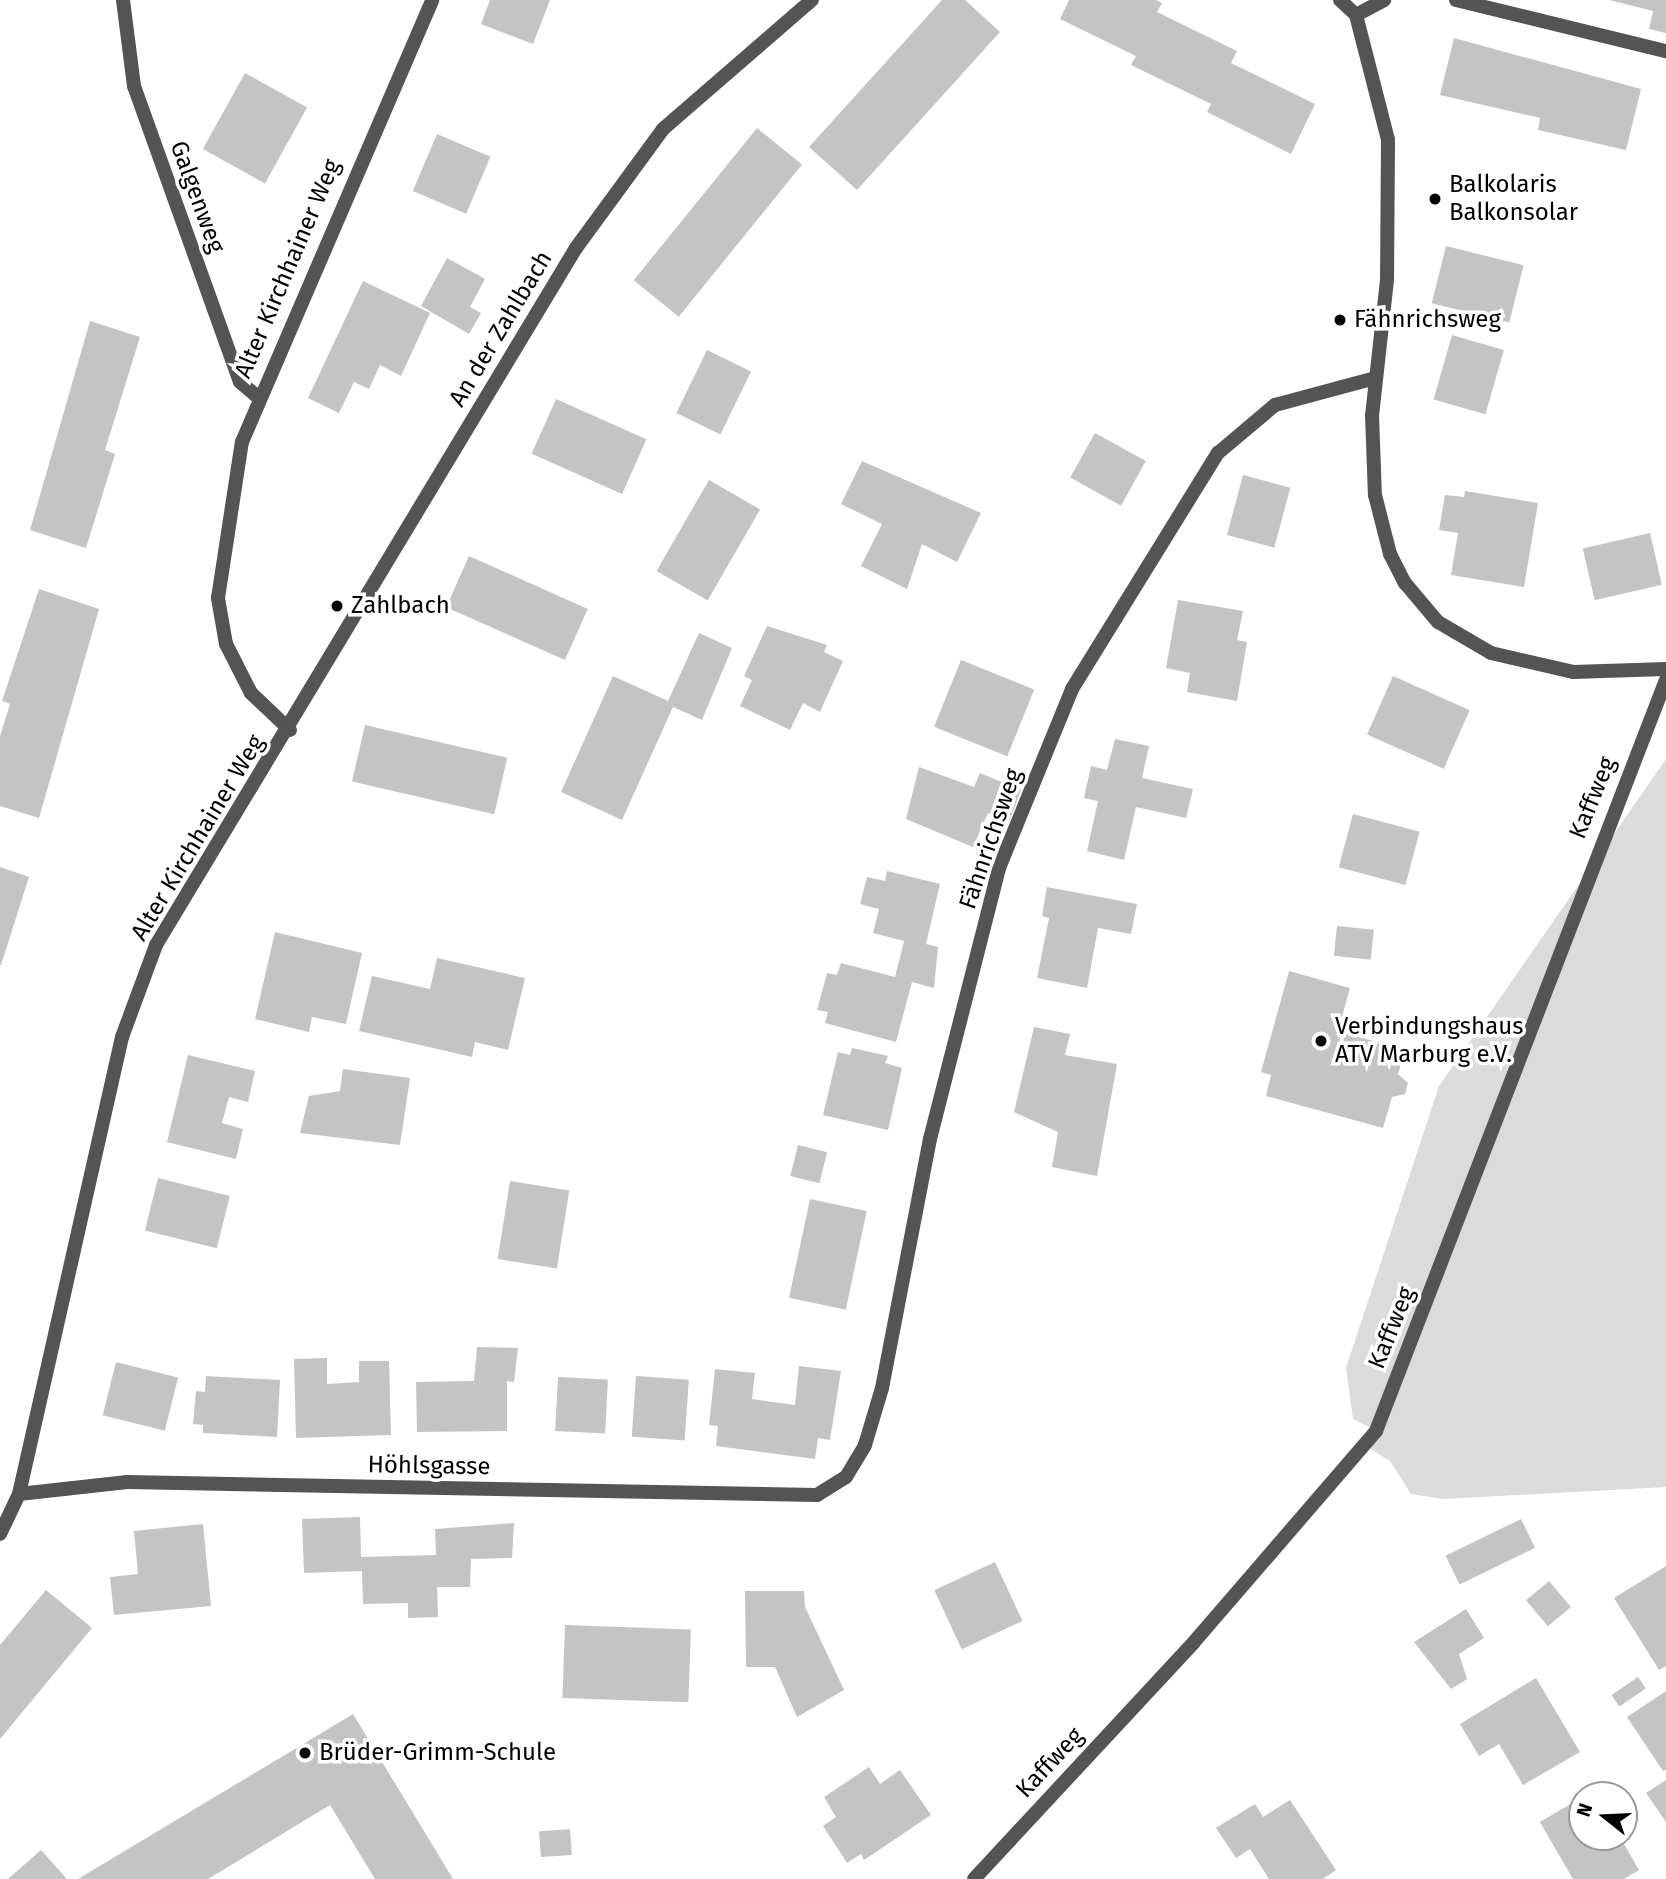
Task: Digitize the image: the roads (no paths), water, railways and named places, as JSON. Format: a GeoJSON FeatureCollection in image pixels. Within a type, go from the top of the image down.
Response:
{"type":"FeatureCollection","features":[{"type":"Feature","properties":{"kind":"street","name":"Galgenweg"},"geometry":{"type":"LineString","coordinates":[[122,0],[134,86],[240,382],[258,397]]}},
{"type":"Feature","properties":{"kind":"street","name":"Alter Kirchhainer Weg"},"geometry":{"type":"LineString","coordinates":[[0,1534],[19,1494],[122,1037],[156,945],[290,730],[251,694],[226,644],[218,598],[242,442],[258,397],[432,0]]}},
{"type":"Feature","properties":{"kind":"street","name":"An der Zahlbach"},"geometry":{"type":"LineString","coordinates":[[290,730],[576,248],[663,129],[812,0]]}},
{"type":"Feature","properties":{"kind":"street"},"geometry":{"type":"LineString","coordinates":[[1340,0],[1356,15],[1378,86],[1391,200],[1375,378],[1374,467],[1381,526],[1405,583],[1438,622],[1491,653],[1535,667],[1608,673],[1666,669]]}},
{"type":"Feature","properties":{"kind":"street"},"geometry":{"type":"LineString","coordinates":[[1356,15],[1384,0]]}},
{"type":"Feature","properties":{"kind":"street"},"geometry":{"type":"LineString","coordinates":[[1456,0],[1666,51]]}},
{"type":"Feature","properties":{"kind":"street","name":"Fähnrichsweg"},"geometry":{"type":"LineString","coordinates":[[837,1484],[865,1445],[882,1388],[930,1139],[999,868],[1072,689],[1218,453],[1275,405],[1375,378]]}},
{"type":"Feature","properties":{"kind":"street","name":"Kaffweg"},"geometry":{"type":"LineString","coordinates":[[974,1879],[1194,1642],[1376,1431],[1666,680]]}},
{"type":"Feature","properties":{"kind":"street","name":"Höhlsgasse"},"geometry":{"type":"LineString","coordinates":[[19,1494],[127,1482],[817,1495],[837,1484]]}},
{"type":"Feature","properties":{"kind":"place","name":"Balkolaris Balkonsolar"},"geometry":{"type":"Point","coordinates":[1435,199]}},
{"type":"Feature","properties":{"kind":"place","name":"Fähnrichsweg"},"geometry":{"type":"Point","coordinates":[1340,320]}},
{"type":"Feature","properties":{"kind":"place","name":"Zahlbach"},"geometry":{"type":"Point","coordinates":[337,606]}},
{"type":"Feature","properties":{"kind":"place","name":"Verbindungshaus ATV Marburg e.V."},"geometry":{"type":"Point","coordinates":[1321,1041]}},
{"type":"Feature","properties":{"kind":"place","name":"Brüder-Grimm-Schule"},"geometry":{"type":"Point","coordinates":[305,1753]}}]}
